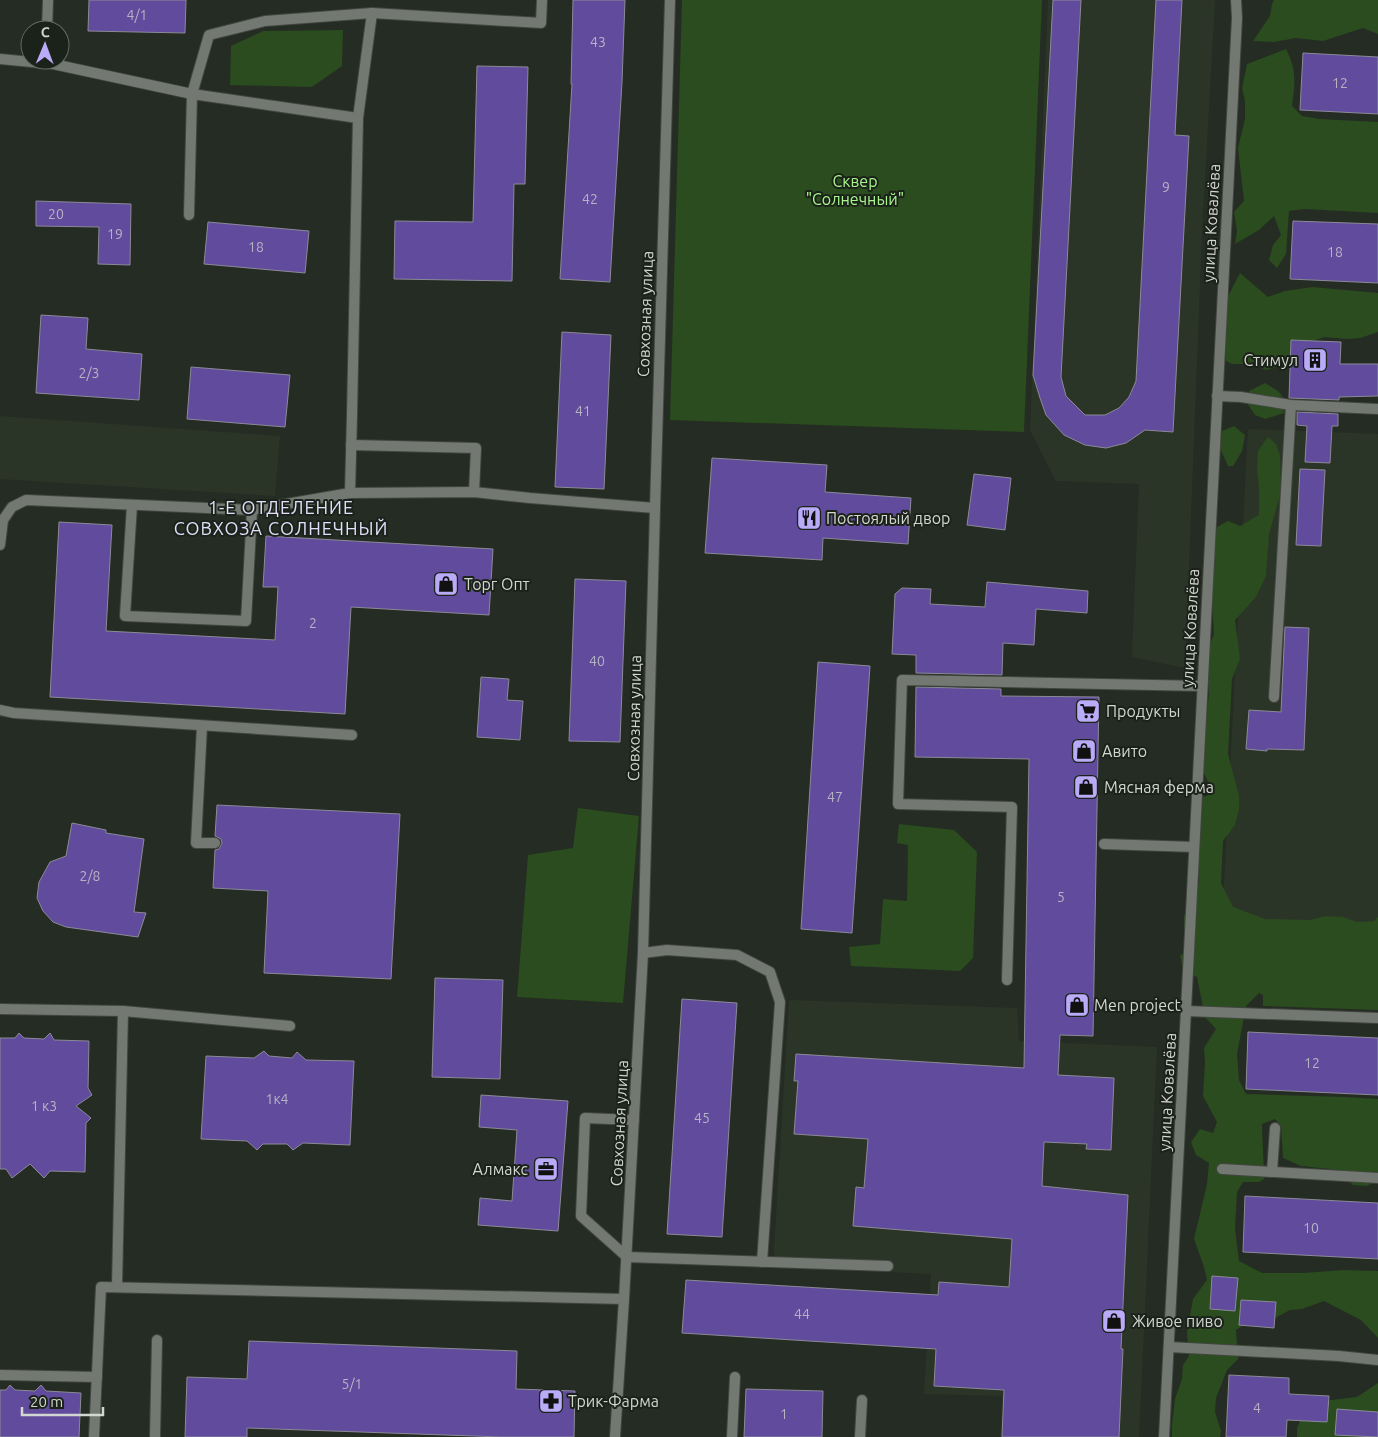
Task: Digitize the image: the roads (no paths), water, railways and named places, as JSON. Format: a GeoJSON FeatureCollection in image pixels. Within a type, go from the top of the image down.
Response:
{"type":"FeatureCollection","features":[{"type":"Feature","properties":{"kind":"street"},"geometry":{"type":"LineString","coordinates":[[47,20],[48,0]]}},
{"type":"Feature","properties":{"kind":"street"},"geometry":{"type":"LineString","coordinates":[[188,215],[192,94],[209,35],[265,21],[372,13],[541,23],[542,0]]}},
{"type":"Feature","properties":{"kind":"street","name":"Совхозная улица"},"geometry":{"type":"LineString","coordinates":[[614,1437],[627,1257],[643,953],[654,508],[670,0]]}},
{"type":"Feature","properties":{"kind":"street","name":"улица Ковалёва"},"geometry":{"type":"LineString","coordinates":[[1164,1437],[1237,18],[1236,0]]}},
{"type":"Feature","properties":{"kind":"street"},"geometry":{"type":"LineString","coordinates":[[350,493],[358,118],[372,13]]}},
{"type":"Feature","properties":{"kind":"street"},"geometry":{"type":"LineString","coordinates":[[0,59],[20,60]]}},
{"type":"Feature","properties":{"kind":"street"},"geometry":{"type":"LineString","coordinates":[[70,66],[192,94],[358,118]]}},
{"type":"Feature","properties":{"kind":"street"},"geometry":{"type":"LineString","coordinates":[[1217,396],[1241,397],[1291,405],[1378,409]]}},
{"type":"Feature","properties":{"kind":"street"},"geometry":{"type":"LineString","coordinates":[[1274,697],[1291,405]]}},
{"type":"Feature","properties":{"kind":"street"},"geometry":{"type":"LineString","coordinates":[[352,445],[476,448],[474,492]]}},
{"type":"Feature","properties":{"kind":"street"},"geometry":{"type":"LineString","coordinates":[[0,545],[1,520],[12,508],[26,500],[252,510],[350,493],[474,492],[654,508]]}},
{"type":"Feature","properties":{"kind":"street"},"geometry":{"type":"LineString","coordinates":[[132,505],[125,616],[246,621],[252,510]]}},
{"type":"Feature","properties":{"kind":"street"},"geometry":{"type":"LineString","coordinates":[[1007,980],[1012,806],[898,804],[902,680],[1202,686]]}},
{"type":"Feature","properties":{"kind":"street"},"geometry":{"type":"LineString","coordinates":[[0,710],[14,713],[352,736]]}},
{"type":"Feature","properties":{"kind":"street"},"geometry":{"type":"LineString","coordinates":[[202,726],[196,843],[215,843]]}},
{"type":"Feature","properties":{"kind":"street"},"geometry":{"type":"LineString","coordinates":[[1104,844],[1194,847]]}},
{"type":"Feature","properties":{"kind":"street"},"geometry":{"type":"LineString","coordinates":[[643,953],[667,950],[737,955],[770,972],[780,1002],[762,1262]]}},
{"type":"Feature","properties":{"kind":"street"},"geometry":{"type":"LineString","coordinates":[[0,1010],[123,1011],[290,1026]]}},
{"type":"Feature","properties":{"kind":"street"},"geometry":{"type":"LineString","coordinates":[[117,1287],[123,1011]]}},
{"type":"Feature","properties":{"kind":"street"},"geometry":{"type":"LineString","coordinates":[[1186,1011],[1378,1018]]}},
{"type":"Feature","properties":{"kind":"street"},"geometry":{"type":"LineString","coordinates":[[634,1120],[585,1118],[581,1216],[627,1257],[888,1266]]}},
{"type":"Feature","properties":{"kind":"street"},"geometry":{"type":"LineString","coordinates":[[1272,1172],[1275,1128]]}},
{"type":"Feature","properties":{"kind":"street"},"geometry":{"type":"LineString","coordinates":[[1222,1169],[1378,1178]]}},
{"type":"Feature","properties":{"kind":"street"},"geometry":{"type":"LineString","coordinates":[[94,1437],[101,1287],[624,1299]]}},
{"type":"Feature","properties":{"kind":"street"},"geometry":{"type":"LineString","coordinates":[[155,1437],[157,1340]]}},
{"type":"Feature","properties":{"kind":"street"},"geometry":{"type":"LineString","coordinates":[[1169,1347],[1378,1360]]}},
{"type":"Feature","properties":{"kind":"street"},"geometry":{"type":"LineString","coordinates":[[0,1375],[97,1377]]}},
{"type":"Feature","properties":{"kind":"street"},"geometry":{"type":"LineString","coordinates":[[732,1437],[735,1377]]}},
{"type":"Feature","properties":{"kind":"street"},"geometry":{"type":"LineString","coordinates":[[860,1437],[862,1400]]}},
{"type":"Feature","properties":{"kind":"place","name":"Стимул"},"geometry":{"type":"Point","coordinates":[1315,360]}},
{"type":"Feature","properties":{"kind":"place","name":"Постоялый двор"},"geometry":{"type":"Point","coordinates":[809,518]}},
{"type":"Feature","properties":{"kind":"place","name":"Торг Опт"},"geometry":{"type":"Point","coordinates":[446,584]}},
{"type":"Feature","properties":{"kind":"place","name":"Продукты"},"geometry":{"type":"Point","coordinates":[1088,711]}},
{"type":"Feature","properties":{"kind":"place","name":"Авито"},"geometry":{"type":"Point","coordinates":[1084,751]}},
{"type":"Feature","properties":{"kind":"place","name":"Мясная ферма"},"geometry":{"type":"Point","coordinates":[1086,787]}},
{"type":"Feature","properties":{"kind":"place","name":"Men project"},"geometry":{"type":"Point","coordinates":[1077,1005]}},
{"type":"Feature","properties":{"kind":"place","name":"Алмакс"},"geometry":{"type":"Point","coordinates":[546,1169]}},
{"type":"Feature","properties":{"kind":"place","name":"Живое пиво"},"geometry":{"type":"Point","coordinates":[1114,1321]}},
{"type":"Feature","properties":{"kind":"place","name":"Трик-Фарма"},"geometry":{"type":"Point","coordinates":[551,1401]}},
{"type":"Feature","properties":{"kind":"district","name":"1-Е ОТДЕЛЕНИЕ СОВХОЗА СОЛНЕЧНЫЙ"},"geometry":{"type":"Point","coordinates":[281,517]}},
{"type":"Feature","properties":{"kind":"park label","name":"Сквер \"Солнечный\""},"geometry":{"type":"Point","coordinates":[855,190]}}]}
